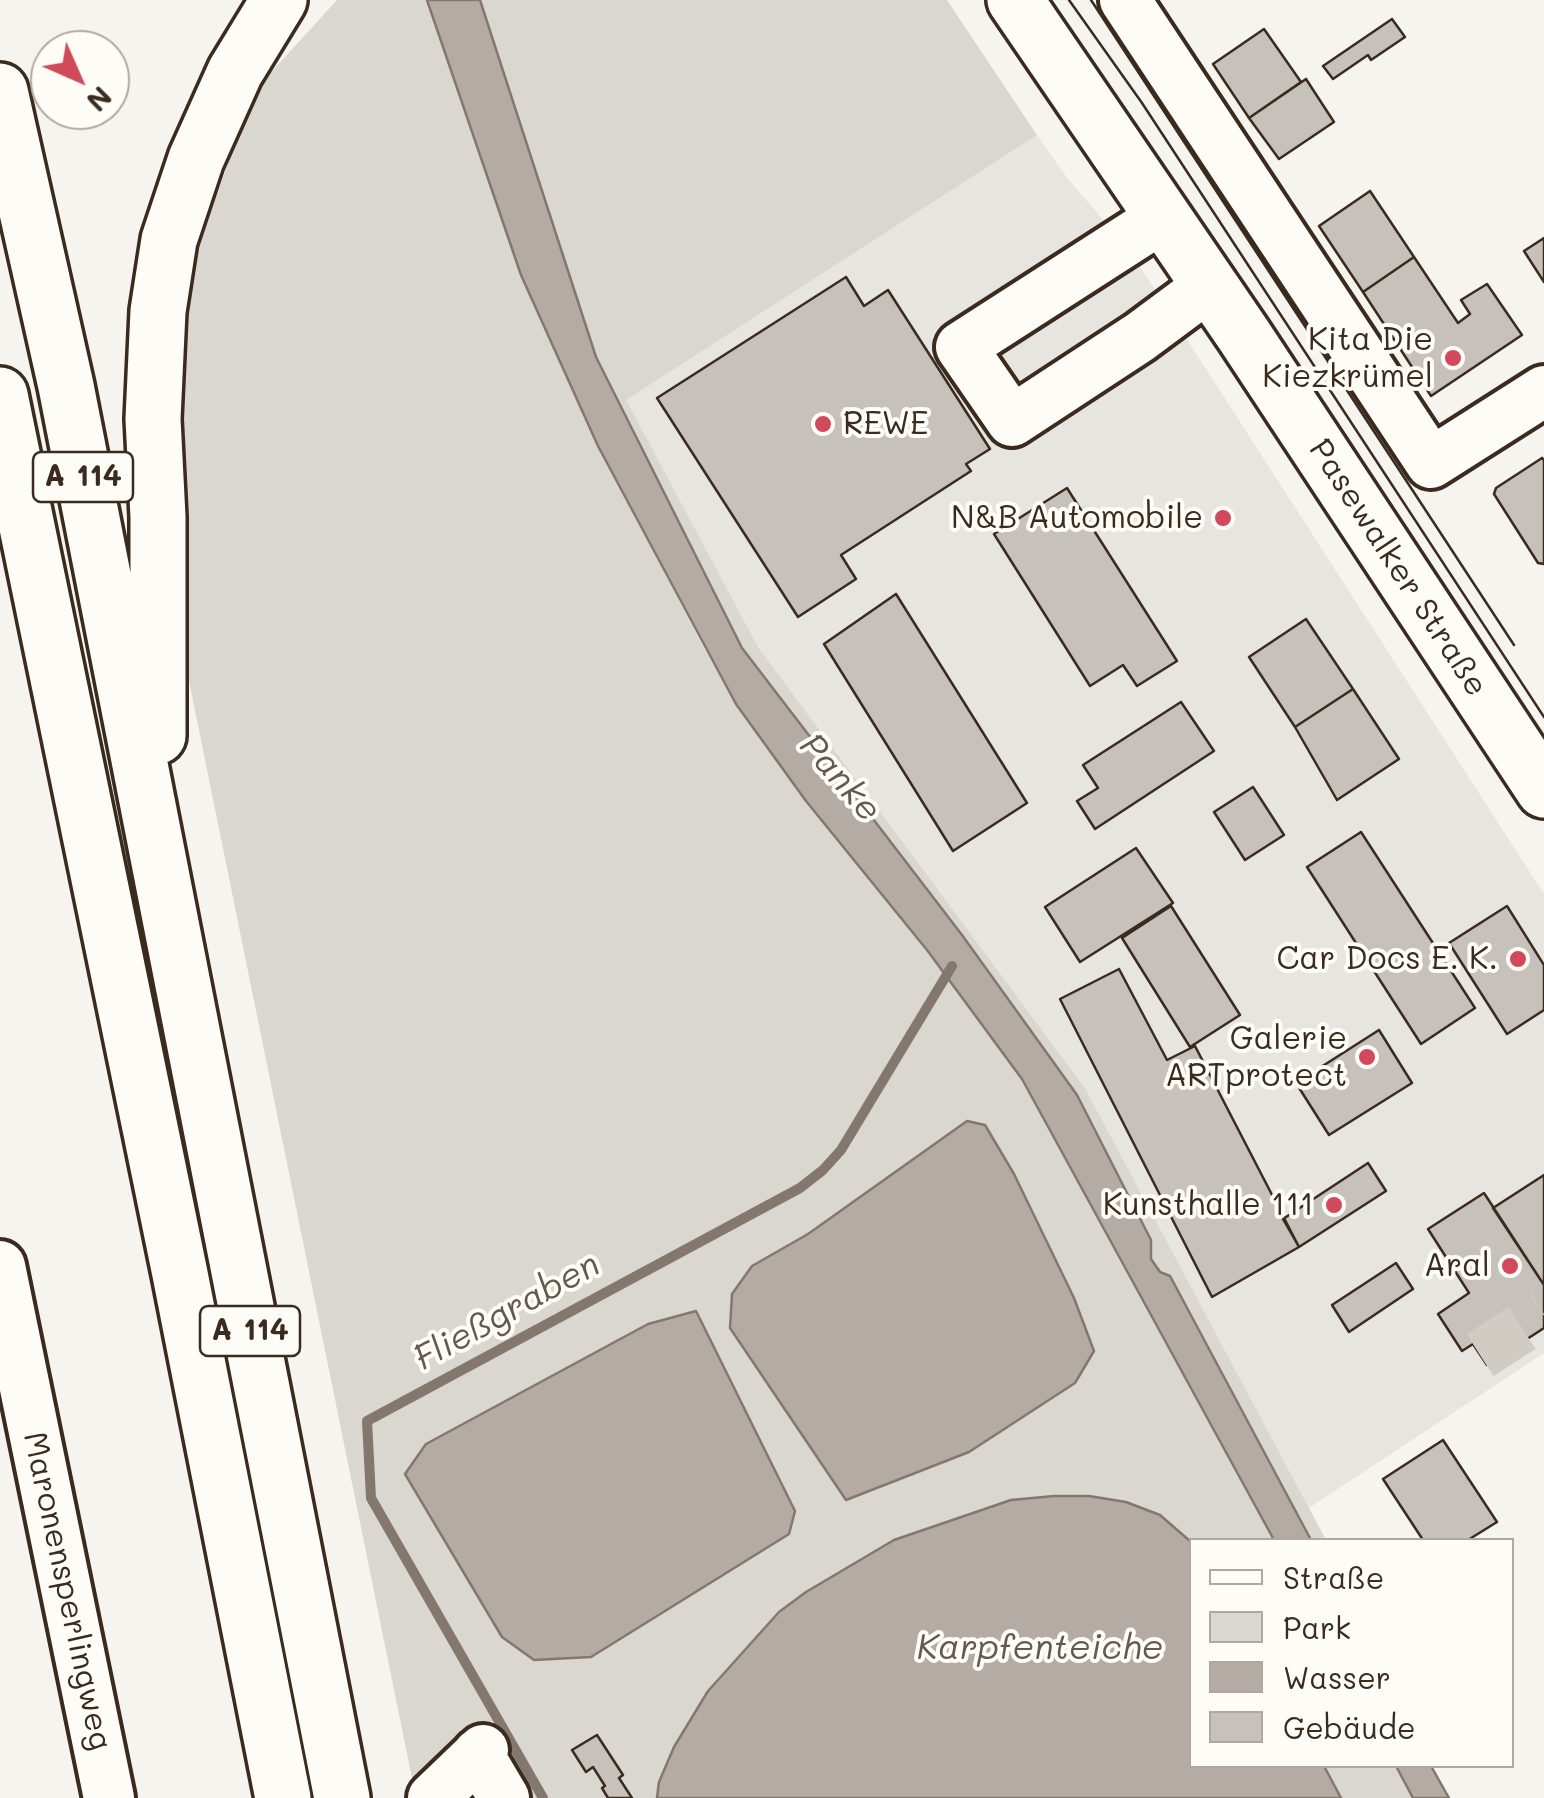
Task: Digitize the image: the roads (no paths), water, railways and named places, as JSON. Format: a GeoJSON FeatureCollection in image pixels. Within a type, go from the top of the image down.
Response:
{"type":"FeatureCollection","features":[{"type":"Feature","properties":{"kind":"main road"},"geometry":{"type":"LineString","coordinates":[[158,864],[158,517],[153,419],[158,310],[169,240],[196,159],[235,72],[278,0]]}},
{"type":"Feature","properties":{"kind":"main road","name":"Pasewalker Straße"},"geometry":{"type":"LineString","coordinates":[[1016,0],[1544,790]]}},
{"type":"Feature","properties":{"kind":"main road","name":"A 114"},"geometry":{"type":"LineString","coordinates":[[0,91],[66,386],[342,1798]]}},
{"type":"Feature","properties":{"kind":"main road","name":"A 114"},"geometry":{"type":"LineString","coordinates":[[0,396],[283,1798]]}},
{"type":"Feature","properties":{"kind":"street"},"geometry":{"type":"LineString","coordinates":[[1126,0],[1431,463],[1544,391]]}},
{"type":"Feature","properties":{"kind":"street"},"geometry":{"type":"LineString","coordinates":[[1163,217],[961,347],[1012,421],[1140,337],[1210,285]]}},
{"type":"Feature","properties":{"kind":"street","name":"Maronensperlingweg"},"geometry":{"type":"LineString","coordinates":[[0,1266],[109,1798]]}},
{"type":"Feature","properties":{"kind":"street"},"geometry":{"type":"LineString","coordinates":[[434,1798],[481,1752],[504,1798]]}},
{"type":"Feature","properties":{"kind":"water","name":"Panke"},"geometry":{"type":"Polygon","coordinates":[[[427,0],[480,0],[596,357],[742,648],[962,935],[1077,1095],[1151,1240],[1151,1259],[1160,1272],[1170,1276],[1310,1538],[1273,1538],[1022,1079],[927,950],[806,801],[736,704],[598,446],[521,275],[427,0]]]}},
{"type":"Feature","properties":{"kind":"water"},"geometry":{"type":"Polygon","coordinates":[[[967,1121],[985,1125],[1014,1174],[1074,1298],[1094,1351],[1075,1383],[969,1452],[846,1500],[730,1328],[732,1294],[752,1266],[808,1234],[967,1121]]]}},
{"type":"Feature","properties":{"kind":"water"},"geometry":{"type":"Polygon","coordinates":[[[696,1311],[795,1511],[789,1534],[591,1657],[534,1660],[502,1637],[405,1474],[426,1444],[648,1324],[696,1311]]]}},
{"type":"Feature","properties":{"kind":"water","name":"Karpfenteiche"},"geometry":{"type":"Polygon","coordinates":[[[1089,1496],[1126,1502],[1160,1515],[1189,1540],[1189,1768],[1325,1768],[1341,1798],[657,1798],[659,1782],[674,1747],[708,1691],[779,1612],[894,1540],[1011,1500],[1089,1496]]]}},
{"type":"Feature","properties":{"kind":"water"},"geometry":{"type":"Polygon","coordinates":[[[1397,1768],[1432,1768],[1449,1798],[1413,1798],[1397,1768]]]}},
{"type":"Feature","properties":{"kind":"waterway","name":"Fließgraben"},"geometry":{"type":"LineString","coordinates":[[543,1798],[371,1498],[367,1421],[800,1188],[841,1150],[952,966]]}},
{"type":"Feature","properties":{"kind":"tunnel"},"geometry":{"type":"LineString","coordinates":[[1480,1355],[1544,1314]]}},
{"type":"Feature","properties":{"kind":"tram line"},"geometry":{"type":"LineString","coordinates":[[1069,0],[1142,103],[1544,717]]}},
{"type":"Feature","properties":{"kind":"tram line"},"geometry":{"type":"LineString","coordinates":[[1091,0],[1514,645]]}},
{"type":"Feature","properties":{"kind":"place","name":"Kita Die Kiezkrümel"},"geometry":{"type":"Point","coordinates":[1453,358]}},
{"type":"Feature","properties":{"kind":"place","name":"REWE"},"geometry":{"type":"Point","coordinates":[823,424]}},
{"type":"Feature","properties":{"kind":"place","name":"N&B Automobile"},"geometry":{"type":"Point","coordinates":[1223,518]}},
{"type":"Feature","properties":{"kind":"place","name":"Car Docs E. K."},"geometry":{"type":"Point","coordinates":[1518,959]}},
{"type":"Feature","properties":{"kind":"place","name":"Galerie ARTprotect"},"geometry":{"type":"Point","coordinates":[1367,1057]}},
{"type":"Feature","properties":{"kind":"place","name":"Kunsthalle 111"},"geometry":{"type":"Point","coordinates":[1334,1205]}},
{"type":"Feature","properties":{"kind":"place","name":"Aral"},"geometry":{"type":"Point","coordinates":[1510,1266]}}]}
